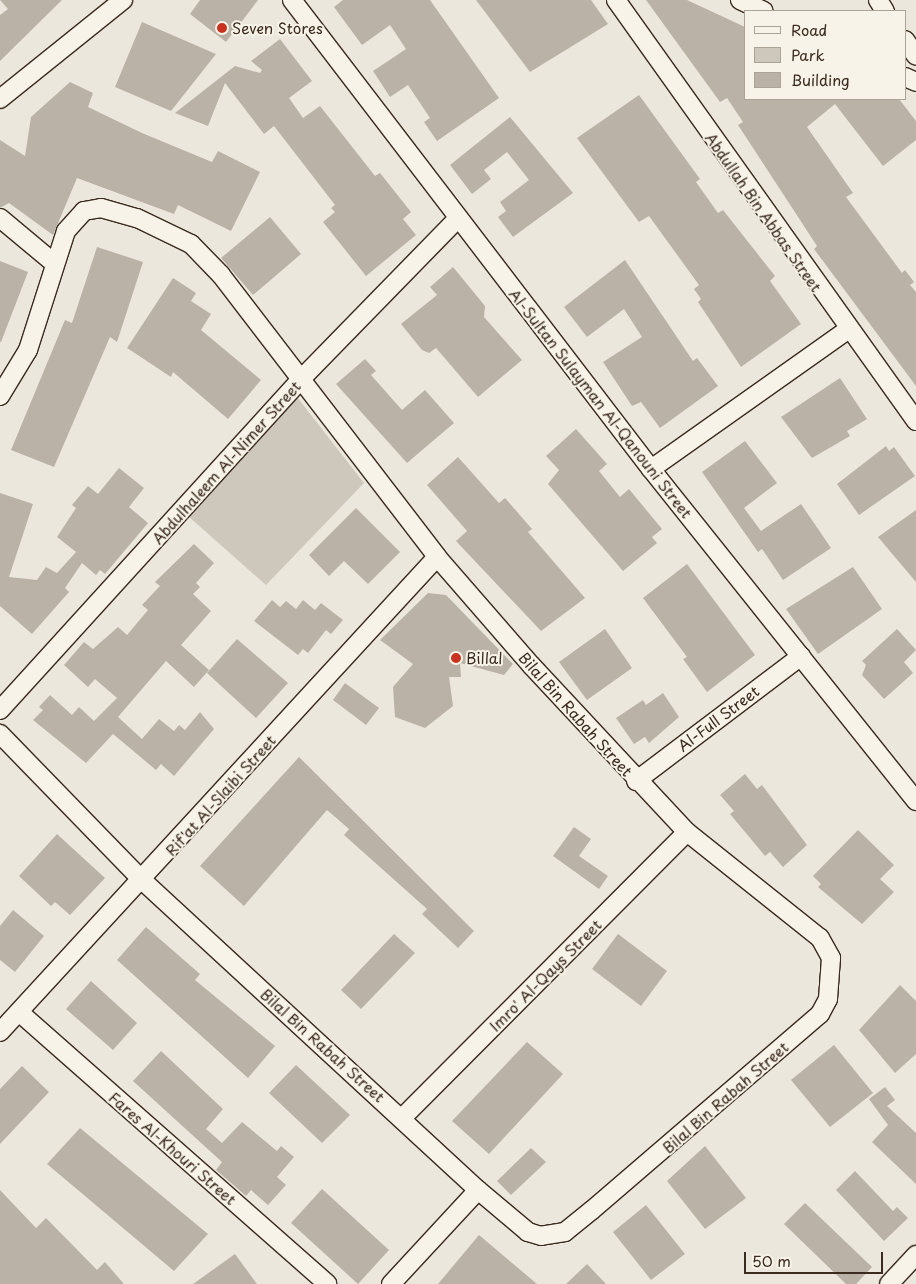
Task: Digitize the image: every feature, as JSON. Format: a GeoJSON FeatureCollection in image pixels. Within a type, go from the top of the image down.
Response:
{"type":"FeatureCollection","features":[{"type":"Feature","properties":{"kind":"street"},"geometry":{"type":"LineString","coordinates":[[0,99],[123,0]]}},
{"type":"Feature","properties":{"kind":"street","name":"Al-Sultan Sulayman Al-Qanouni Street"},"geometry":{"type":"LineString","coordinates":[[292,0],[457,219],[651,468],[916,801]]}},
{"type":"Feature","properties":{"kind":"street","name":"Abdullah Bin Abbas Street"},"geometry":{"type":"LineString","coordinates":[[616,0],[847,330],[916,421]]}},
{"type":"Feature","properties":{"kind":"street"},"geometry":{"type":"LineString","coordinates":[[740,0],[762,10]]}},
{"type":"Feature","properties":{"kind":"street"},"geometry":{"type":"LineString","coordinates":[[906,41],[916,56]]}},
{"type":"Feature","properties":{"kind":"street","name":"Bilal Bin Rabah Street"},"geometry":{"type":"LineString","coordinates":[[0,396],[28,350],[54,263],[66,231],[84,211],[101,208],[165,230],[190,244],[221,275],[438,557],[636,781],[687,832],[820,938],[831,958],[833,978],[820,1014],[565,1232],[555,1237],[528,1232],[478,1190],[402,1117],[142,880],[0,734]]}},
{"type":"Feature","properties":{"kind":"street"},"geometry":{"type":"LineString","coordinates":[[0,218],[54,263]]}},
{"type":"Feature","properties":{"kind":"street","name":"Abdulhaleem Al-Nimer Street"},"geometry":{"type":"LineString","coordinates":[[0,710],[302,378],[457,219]]}},
{"type":"Feature","properties":{"kind":"street"},"geometry":{"type":"LineString","coordinates":[[651,468],[847,330]]}},
{"type":"Feature","properties":{"kind":"street","name":"Rif'at Al-Slaibi Street"},"geometry":{"type":"LineString","coordinates":[[0,1032],[438,557]]}},
{"type":"Feature","properties":{"kind":"street","name":"Al-Full Street"},"geometry":{"type":"LineString","coordinates":[[636,781],[801,656]]}},
{"type":"Feature","properties":{"kind":"street","name":"Imro' Al-Qays Street"},"geometry":{"type":"LineString","coordinates":[[402,1117],[687,832]]}},
{"type":"Feature","properties":{"kind":"street","name":"Fares Al-Khouri Street"},"geometry":{"type":"LineString","coordinates":[[18,1012],[327,1284]]}},
{"type":"Feature","properties":{"kind":"street"},"geometry":{"type":"LineString","coordinates":[[391,1284],[478,1190]]}},
{"type":"Feature","properties":{"kind":"street"},"geometry":{"type":"LineString","coordinates":[[889,1284],[916,1255]]}},
{"type":"Feature","properties":{"kind":"green space"},"geometry":{"type":"Polygon","coordinates":[[[297,397],[364,483],[266,585],[188,516],[297,397]]]}},
{"type":"Feature","properties":{"kind":"building"},"geometry":{"type":"Polygon","coordinates":[[[0,0],[62,0],[0,61],[0,15],[8,9],[0,0]]]}},
{"type":"Feature","properties":{"kind":"building","name":"Seven Stores"},"geometry":{"type":"Polygon","coordinates":[[[200,0],[258,0],[226,42],[190,14],[200,0]]]}},
{"type":"Feature","properties":{"kind":"building"},"geometry":{"type":"Polygon","coordinates":[[[343,0],[430,0],[499,98],[437,141],[424,122],[430,118],[408,85],[390,97],[373,71],[406,49],[390,25],[362,45],[334,7],[343,0]]]}},
{"type":"Feature","properties":{"kind":"building"},"geometry":{"type":"Polygon","coordinates":[[[476,0],[591,0],[608,24],[530,72],[476,0]]]}},
{"type":"Feature","properties":{"kind":"building"},"geometry":{"type":"Polygon","coordinates":[[[646,0],[687,0],[744,27],[744,100],[900,100],[916,121],[916,140],[883,166],[835,104],[807,127],[853,193],[846,197],[902,273],[905,270],[914,282],[910,285],[916,292],[916,386],[814,249],[817,246],[738,125],[743,122],[727,98],[720,102],[646,0]]]}},
{"type":"Feature","properties":{"kind":"building"},"geometry":{"type":"Polygon","coordinates":[[[142,22],[216,54],[171,111],[115,87],[142,22]]]}},
{"type":"Feature","properties":{"kind":"building"},"geometry":{"type":"Polygon","coordinates":[[[280,39],[312,81],[289,98],[303,118],[320,106],[375,176],[380,173],[411,212],[403,219],[416,235],[366,276],[323,222],[335,212],[331,208],[335,205],[274,126],[264,134],[225,83],[208,126],[175,113],[235,66],[260,73],[262,70],[251,61],[280,39]]]}},
{"type":"Feature","properties":{"kind":"building"},"geometry":{"type":"Polygon","coordinates":[[[70,82],[93,93],[88,107],[142,133],[212,162],[218,151],[260,172],[231,231],[178,205],[174,214],[77,178],[53,235],[9,203],[0,208],[0,140],[25,156],[31,117],[70,82]]]}},
{"type":"Feature","properties":{"kind":"building"},"geometry":{"type":"Polygon","coordinates":[[[639,95],[700,179],[696,182],[718,213],[723,210],[775,276],[770,281],[801,324],[741,367],[698,302],[701,299],[694,289],[699,285],[649,216],[639,222],[577,138],[639,95]]]}},
{"type":"Feature","properties":{"kind":"building"},"geometry":{"type":"Polygon","coordinates":[[[510,117],[573,193],[513,237],[498,217],[506,211],[500,202],[529,180],[507,152],[484,170],[491,179],[472,194],[450,165],[510,117]]]}},
{"type":"Feature","properties":{"kind":"building"},"geometry":{"type":"Polygon","coordinates":[[[270,217],[301,254],[253,295],[221,258],[270,217]]]}},
{"type":"Feature","properties":{"kind":"building"},"geometry":{"type":"Polygon","coordinates":[[[97,247],[143,262],[117,342],[110,337],[54,467],[11,450],[65,320],[72,323],[97,247]]]}},
{"type":"Feature","properties":{"kind":"building"},"geometry":{"type":"Polygon","coordinates":[[[625,260],[693,361],[697,358],[718,386],[660,428],[641,402],[632,406],[603,362],[642,337],[624,309],[587,337],[564,307],[625,260]]]}},
{"type":"Feature","properties":{"kind":"building"},"geometry":{"type":"Polygon","coordinates":[[[0,261],[28,272],[1,342],[0,342],[0,261]]]}},
{"type":"Feature","properties":{"kind":"building"},"geometry":{"type":"Polygon","coordinates":[[[453,267],[485,306],[484,317],[522,360],[478,397],[436,348],[429,353],[422,350],[401,324],[437,295],[430,287],[453,267]]]}},
{"type":"Feature","properties":{"kind":"building"},"geometry":{"type":"Polygon","coordinates":[[[173,278],[196,293],[191,301],[211,314],[201,330],[261,380],[228,419],[173,372],[171,377],[127,348],[173,278]]]}},
{"type":"Feature","properties":{"kind":"building"},"geometry":{"type":"Polygon","coordinates":[[[365,359],[376,371],[371,375],[402,410],[425,390],[454,423],[407,463],[336,384],[365,359]]]}},
{"type":"Feature","properties":{"kind":"building"},"geometry":{"type":"Polygon","coordinates":[[[840,378],[867,419],[847,431],[850,436],[812,458],[781,417],[840,378]]]}},
{"type":"Feature","properties":{"kind":"building"},"geometry":{"type":"Polygon","coordinates":[[[576,429],[607,464],[599,471],[620,497],[629,489],[662,529],[652,537],[657,543],[623,571],[548,484],[559,470],[546,456],[576,429]]]}},
{"type":"Feature","properties":{"kind":"building"},"geometry":{"type":"Polygon","coordinates":[[[745,441],[777,483],[744,508],[761,531],[801,504],[831,548],[783,580],[762,549],[758,552],[702,472],[745,441]]]}},
{"type":"Feature","properties":{"kind":"building"},"geometry":{"type":"Polygon","coordinates":[[[886,446],[889,451],[894,447],[915,476],[859,515],[837,484],[886,446]]]}},
{"type":"Feature","properties":{"kind":"building"},"geometry":{"type":"Polygon","coordinates":[[[458,457],[499,503],[505,498],[532,529],[528,532],[585,598],[541,631],[456,541],[467,531],[427,485],[458,457]]]}},
{"type":"Feature","properties":{"kind":"building"},"geometry":{"type":"Polygon","coordinates":[[[119,468],[144,488],[129,507],[148,523],[105,574],[100,570],[96,575],[82,563],[65,588],[69,592],[32,634],[0,606],[0,493],[33,504],[9,577],[37,580],[46,567],[57,573],[76,552],[57,537],[76,508],[72,505],[88,486],[98,494],[119,468]]]}},
{"type":"Feature","properties":{"kind":"building"},"geometry":{"type":"Polygon","coordinates":[[[356,508],[400,552],[368,584],[344,561],[329,576],[309,555],[356,508]]]}},
{"type":"Feature","properties":{"kind":"building"},"geometry":{"type":"Polygon","coordinates":[[[916,510],[916,582],[878,537],[916,510]]]}},
{"type":"Feature","properties":{"kind":"building"},"geometry":{"type":"Polygon","coordinates":[[[194,544],[214,563],[196,583],[200,587],[193,594],[211,611],[181,645],[209,670],[194,687],[166,661],[118,717],[142,739],[159,719],[174,731],[179,725],[185,730],[200,712],[214,729],[174,776],[161,764],[156,770],[113,734],[86,763],[33,720],[43,710],[39,707],[50,695],[72,715],[79,707],[94,721],[117,698],[95,679],[88,687],[64,665],[84,642],[93,649],[118,627],[127,635],[148,610],[142,605],[160,586],[155,582],[194,544]]]}},
{"type":"Feature","properties":{"kind":"building"},"geometry":{"type":"Polygon","coordinates":[[[687,564],[755,655],[707,692],[683,659],[687,657],[643,598],[687,564]]]}},
{"type":"Feature","properties":{"kind":"building"},"geometry":{"type":"Polygon","coordinates":[[[853,567],[882,609],[818,654],[786,609],[853,567]]]}},
{"type":"Feature","properties":{"kind":"building","name":"Billal"},"geometry":{"type":"Polygon","coordinates":[[[428,593],[446,595],[513,664],[504,675],[460,663],[461,677],[449,677],[453,706],[425,728],[395,717],[393,687],[413,664],[380,640],[428,593]]]}},
{"type":"Feature","properties":{"kind":"building"},"geometry":{"type":"Polygon","coordinates":[[[272,600],[280,607],[286,601],[296,609],[303,600],[315,610],[321,603],[343,620],[331,634],[326,630],[308,653],[303,649],[298,655],[254,621],[272,600]]]}},
{"type":"Feature","properties":{"kind":"building"},"geometry":{"type":"Polygon","coordinates":[[[605,629],[632,668],[587,700],[559,662],[605,629]]]}},
{"type":"Feature","properties":{"kind":"building"},"geometry":{"type":"Polygon","coordinates":[[[897,629],[916,650],[904,662],[913,673],[884,699],[862,675],[866,665],[862,661],[897,629]]]}},
{"type":"Feature","properties":{"kind":"building"},"geometry":{"type":"Polygon","coordinates":[[[237,639],[288,683],[256,718],[207,673],[237,639]]]}},
{"type":"Feature","properties":{"kind":"building"},"geometry":{"type":"Polygon","coordinates":[[[345,683],[379,708],[366,725],[333,700],[345,683]]]}},
{"type":"Feature","properties":{"kind":"building"},"geometry":{"type":"Polygon","coordinates":[[[663,693],[679,717],[649,743],[645,737],[634,744],[616,718],[643,700],[646,705],[663,693]]]}},
{"type":"Feature","properties":{"kind":"building"},"geometry":{"type":"Polygon","coordinates":[[[299,757],[474,931],[458,948],[422,914],[427,909],[344,835],[349,829],[327,810],[244,906],[200,866],[299,757]]]}},
{"type":"Feature","properties":{"kind":"building"},"geometry":{"type":"Polygon","coordinates":[[[745,774],[757,789],[762,785],[807,845],[783,867],[770,852],[765,856],[730,814],[734,811],[720,795],[745,774]]]}},
{"type":"Feature","properties":{"kind":"building"},"geometry":{"type":"Polygon","coordinates":[[[574,827],[591,839],[579,856],[608,876],[599,889],[553,856],[574,827]]]}},
{"type":"Feature","properties":{"kind":"building"},"geometry":{"type":"Polygon","coordinates":[[[858,830],[894,865],[880,879],[894,892],[862,924],[818,887],[821,884],[813,876],[858,830]]]}},
{"type":"Feature","properties":{"kind":"building"},"geometry":{"type":"Polygon","coordinates":[[[57,834],[105,878],[70,915],[55,902],[51,906],[19,876],[57,834]]]}},
{"type":"Feature","properties":{"kind":"building"},"geometry":{"type":"Polygon","coordinates":[[[13,910],[44,936],[15,972],[0,960],[0,926],[13,910]]]}},
{"type":"Feature","properties":{"kind":"building"},"geometry":{"type":"Polygon","coordinates":[[[146,927],[200,974],[195,980],[275,1046],[248,1078],[117,960],[146,927]]]}},
{"type":"Feature","properties":{"kind":"building"},"geometry":{"type":"Polygon","coordinates":[[[394,934],[415,953],[361,1009],[341,990],[394,934]]]}},
{"type":"Feature","properties":{"kind":"building"},"geometry":{"type":"Polygon","coordinates":[[[618,934],[667,971],[641,1006],[592,969],[618,934]]]}},
{"type":"Feature","properties":{"kind":"building"},"geometry":{"type":"Polygon","coordinates":[[[91,981],[137,1023],[113,1050],[66,1009],[91,981]]]}},
{"type":"Feature","properties":{"kind":"building"},"geometry":{"type":"Polygon","coordinates":[[[900,985],[916,1001],[916,1054],[895,1073],[859,1030],[900,985]]]}},
{"type":"Feature","properties":{"kind":"building"},"geometry":{"type":"Polygon","coordinates":[[[527,1042],[563,1074],[489,1154],[452,1121],[527,1042]]]}},
{"type":"Feature","properties":{"kind":"building"},"geometry":{"type":"Polygon","coordinates":[[[834,1045],[873,1093],[830,1127],[791,1080],[834,1045]]]}},
{"type":"Feature","properties":{"kind":"building"},"geometry":{"type":"Polygon","coordinates":[[[161,1051],[223,1109],[206,1129],[222,1143],[242,1122],[277,1151],[281,1146],[294,1157],[277,1177],[286,1185],[268,1205],[251,1190],[246,1196],[216,1170],[222,1162],[133,1081],[161,1051]]]}},
{"type":"Feature","properties":{"kind":"building"},"geometry":{"type":"Polygon","coordinates":[[[296,1065],[350,1115],[322,1143],[269,1093],[296,1065]]]}},
{"type":"Feature","properties":{"kind":"building"},"geometry":{"type":"Polygon","coordinates":[[[22,1066],[49,1092],[0,1144],[0,1089],[22,1066]]]}},
{"type":"Feature","properties":{"kind":"building"},"geometry":{"type":"Polygon","coordinates":[[[885,1087],[895,1100],[887,1106],[916,1133],[916,1184],[872,1142],[888,1125],[869,1099],[885,1087]]]}},
{"type":"Feature","properties":{"kind":"building"},"geometry":{"type":"Polygon","coordinates":[[[80,1128],[208,1234],[174,1271],[47,1164],[80,1128]]]}},
{"type":"Feature","properties":{"kind":"building"},"geometry":{"type":"Polygon","coordinates":[[[705,1146],[746,1198],[705,1229],[667,1181],[705,1146]]]}},
{"type":"Feature","properties":{"kind":"building"},"geometry":{"type":"Polygon","coordinates":[[[531,1148],[546,1162],[511,1195],[497,1181],[531,1148]]]}},
{"type":"Feature","properties":{"kind":"building"},"geometry":{"type":"Polygon","coordinates":[[[855,1171],[893,1211],[897,1207],[908,1218],[884,1241],[836,1190],[855,1171]]]}},
{"type":"Feature","properties":{"kind":"building"},"geometry":{"type":"Polygon","coordinates":[[[322,1189],[389,1250],[358,1284],[291,1223],[322,1189]]]}},
{"type":"Feature","properties":{"kind":"building"},"geometry":{"type":"Polygon","coordinates":[[[0,1190],[36,1228],[46,1218],[97,1270],[105,1262],[124,1284],[0,1284],[0,1190]]]}},
{"type":"Feature","properties":{"kind":"building"},"geometry":{"type":"Polygon","coordinates":[[[805,1203],[872,1267],[856,1284],[846,1284],[784,1224],[805,1203]]]}},
{"type":"Feature","properties":{"kind":"building"},"geometry":{"type":"Polygon","coordinates":[[[646,1205],[685,1254],[651,1280],[613,1232],[646,1205]]]}},
{"type":"Feature","properties":{"kind":"building"},"geometry":{"type":"Polygon","coordinates":[[[479,1235],[537,1284],[438,1284],[479,1235]]]}},
{"type":"Feature","properties":{"kind":"building"},"geometry":{"type":"Polygon","coordinates":[[[235,1254],[257,1284],[193,1284],[235,1254]]]}},
{"type":"Feature","properties":{"kind":"building"},"geometry":{"type":"Polygon","coordinates":[[[587,1264],[606,1284],[566,1284],[587,1264]]]}},
{"type":"Feature","properties":{"kind":"place","name":"Seven Stores"},"geometry":{"type":"Point","coordinates":[222,28]}},
{"type":"Feature","properties":{"kind":"place","name":"Billal"},"geometry":{"type":"Point","coordinates":[456,658]}}]}
